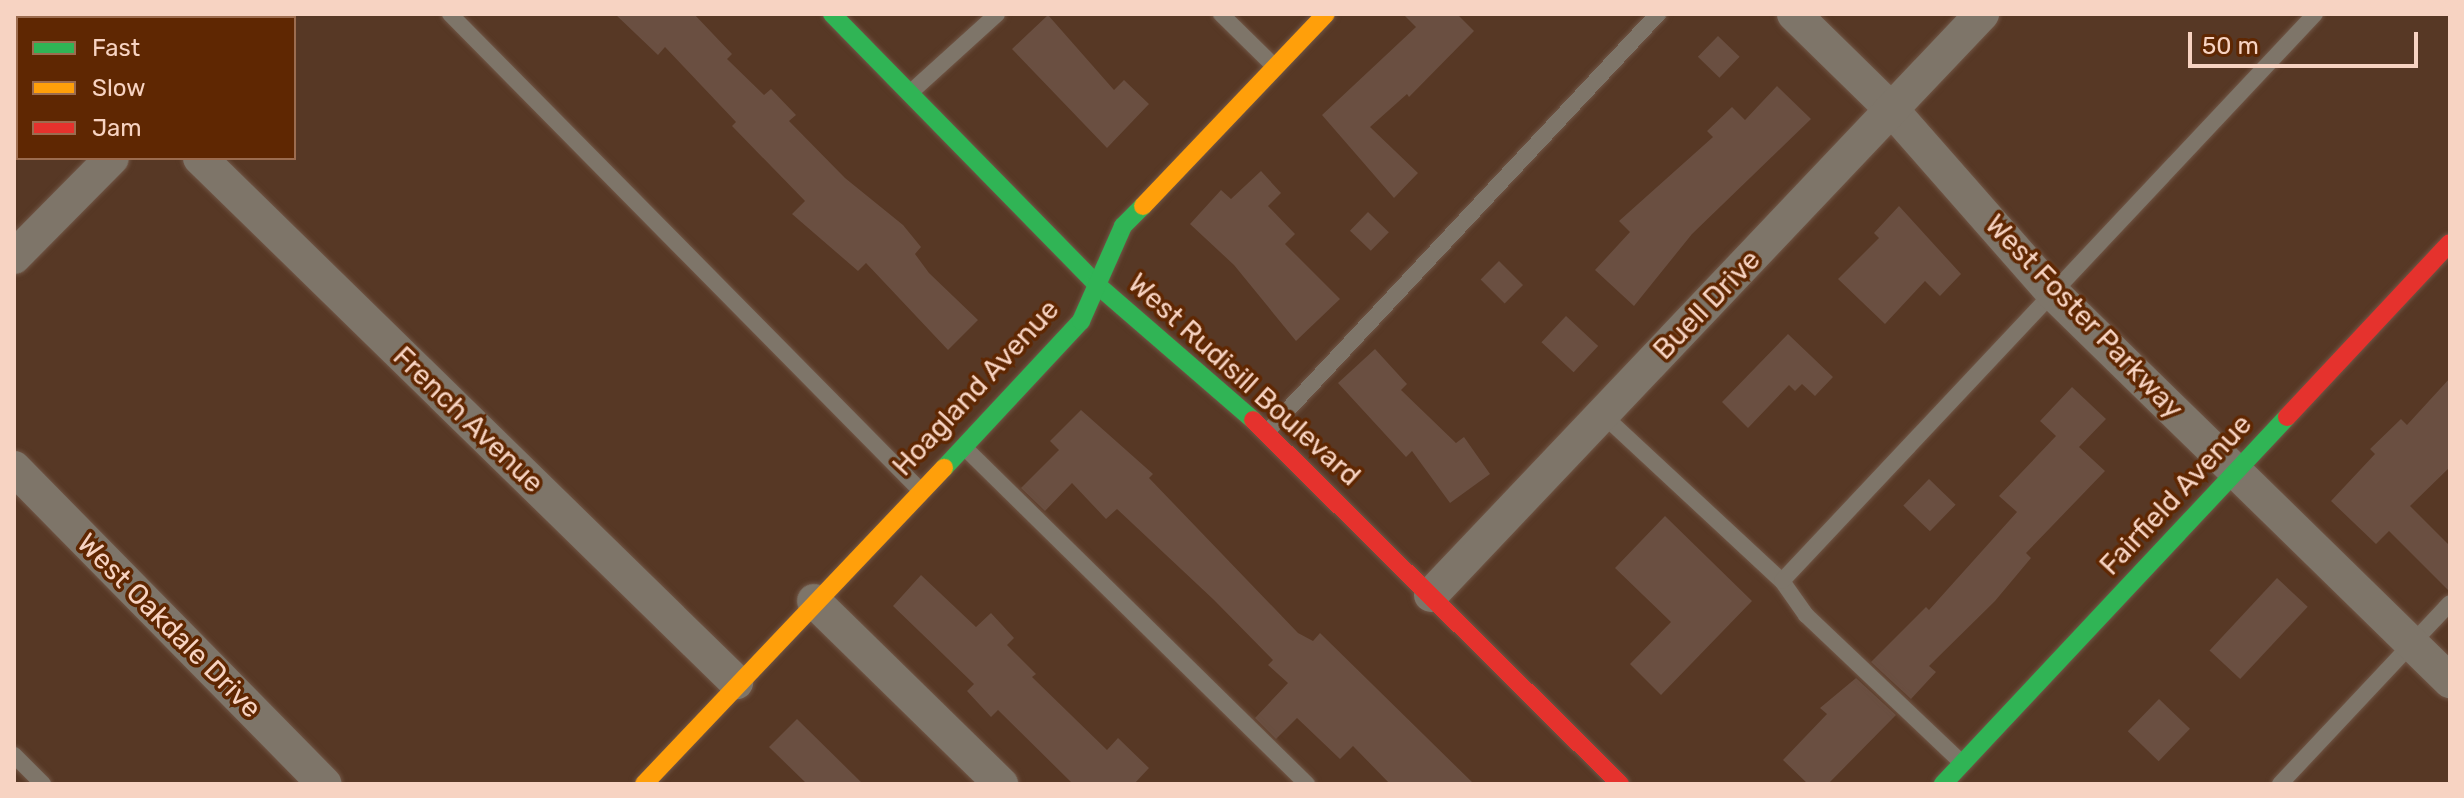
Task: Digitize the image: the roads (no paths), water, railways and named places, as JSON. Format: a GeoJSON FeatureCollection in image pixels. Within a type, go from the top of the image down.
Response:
{"type":"FeatureCollection","features":[{"type":"Feature","properties":{"kind":"street","name":"West Rudisill Boulevard"},"geometry":{"type":"LineString","coordinates":[[832,14],[1095,283],[1267,432],[1431,595],[1608,780]]}},
{"type":"Feature","properties":{"kind":"street","name":"Hoagland Avenue"},"geometry":{"type":"LineString","coordinates":[[658,779],[736,682],[1081,321],[1095,283],[1123,226],[1326,14]]}},
{"type":"Feature","properties":{"kind":"street","name":"West Foster Parkway"},"geometry":{"type":"LineString","coordinates":[[1794,14],[1892,110],[2052,292],[2450,681]]}},
{"type":"Feature","properties":{"kind":"street","name":"Buell Drive"},"geometry":{"type":"LineString","coordinates":[[1431,595],[1982,14]]}},
{"type":"Feature","properties":{"kind":"street"},"geometry":{"type":"LineString","coordinates":[[14,257],[110,160]]}},
{"type":"Feature","properties":{"kind":"street","name":"French Avenue"},"geometry":{"type":"LineString","coordinates":[[202,160],[736,682]]}},
{"type":"Feature","properties":{"kind":"street","name":"Fairfield Avenue"},"geometry":{"type":"LineString","coordinates":[[1943,784],[2450,243]]}},
{"type":"Feature","properties":{"kind":"street","name":"West Oakdale Drive"},"geometry":{"type":"LineString","coordinates":[[14,468],[325,784]]}},
{"type":"Feature","properties":{"kind":"street"},"geometry":{"type":"LineString","coordinates":[[814,601],[1001,784]]}},
{"type":"Feature","properties":{"kind":"lane"},"geometry":{"type":"LineString","coordinates":[[450,14],[920,490]]}},
{"type":"Feature","properties":{"kind":"lane"},"geometry":{"type":"LineString","coordinates":[[910,93],[997,14]]}},
{"type":"Feature","properties":{"kind":"lane"},"geometry":{"type":"LineString","coordinates":[[1221,14],[1276,68]]}},
{"type":"Feature","properties":{"kind":"lane"},"geometry":{"type":"LineString","coordinates":[[1267,432],[1658,14]]}},
{"type":"Feature","properties":{"kind":"lane"},"geometry":{"type":"LineString","coordinates":[[1782,581],[2315,14]]}},
{"type":"Feature","properties":{"kind":"lane"},"geometry":{"type":"LineString","coordinates":[[1602,414],[1782,581],[1806,615],[1962,763]]}},
{"type":"Feature","properties":{"kind":"lane"},"geometry":{"type":"LineString","coordinates":[[963,445],[1307,784]]}},
{"type":"Feature","properties":{"kind":"lane"},"geometry":{"type":"LineString","coordinates":[[2280,784],[2450,603]]}},
{"type":"Feature","properties":{"kind":"lane"},"geometry":{"type":"LineString","coordinates":[[14,755],[43,784]]}}]}
